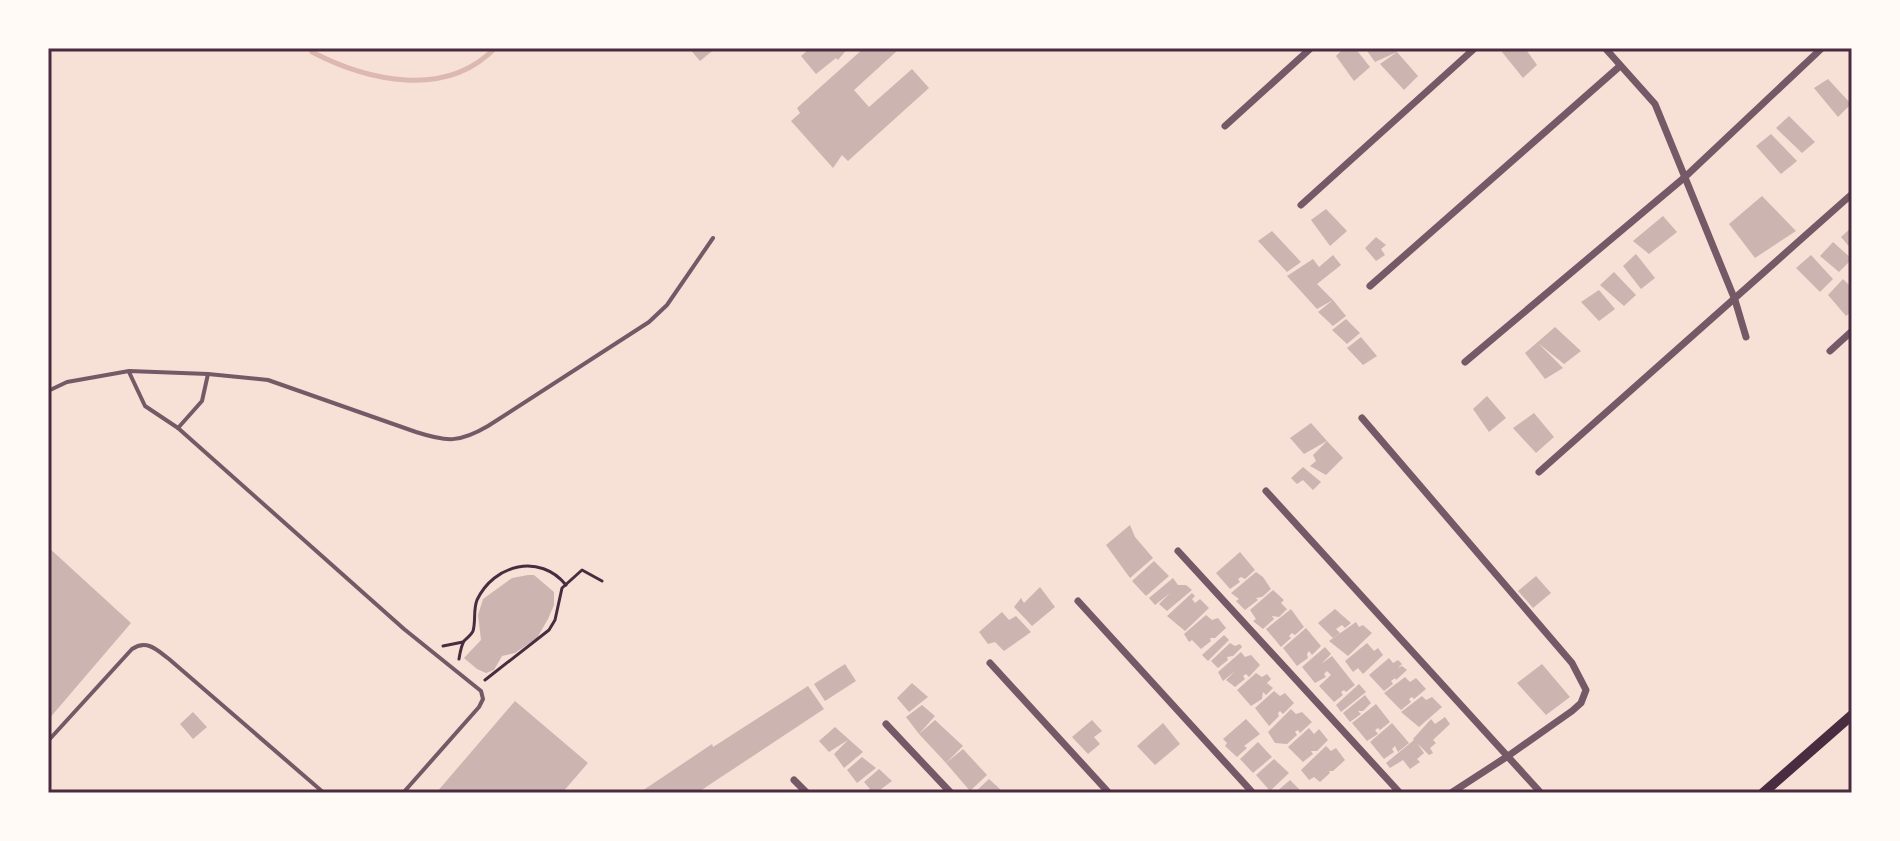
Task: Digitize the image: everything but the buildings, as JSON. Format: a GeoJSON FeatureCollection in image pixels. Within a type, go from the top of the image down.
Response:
{"type":"FeatureCollection","features":[{"type":"Feature","properties":{"kind":"main road"},"geometry":{"type":"LineString","coordinates":[[1763,793],[1852,715]]}},
{"type":"Feature","properties":{"kind":"street"},"geometry":{"type":"LineString","coordinates":[[1225,126],[1311,48]]}},
{"type":"Feature","properties":{"kind":"street"},"geometry":{"type":"LineString","coordinates":[[1301,205],[1475,48]]}},
{"type":"Feature","properties":{"kind":"street"},"geometry":{"type":"LineString","coordinates":[[1605,48],[1645,89],[1655,104],[1735,300],[1746,337]]}},
{"type":"Feature","properties":{"kind":"street"},"geometry":{"type":"LineString","coordinates":[[1465,362],[1685,177],[1822,48]]}},
{"type":"Feature","properties":{"kind":"street"},"geometry":{"type":"LineString","coordinates":[[1370,286],[1620,66]]}},
{"type":"Feature","properties":{"kind":"street"},"geometry":{"type":"LineString","coordinates":[[1539,472],[1852,194]]}},
{"type":"Feature","properties":{"kind":"street"},"geometry":{"type":"LineString","coordinates":[[1830,351],[1852,331]]}},
{"type":"Feature","properties":{"kind":"street"},"geometry":{"type":"LineString","coordinates":[[1362,418],[1572,663],[1586,690],[1581,703],[1451,793]]}},
{"type":"Feature","properties":{"kind":"street"},"geometry":{"type":"LineString","coordinates":[[1266,491],[1541,793]]}},
{"type":"Feature","properties":{"kind":"street"},"geometry":{"type":"LineString","coordinates":[[1178,551],[1400,793]]}},
{"type":"Feature","properties":{"kind":"street"},"geometry":{"type":"LineString","coordinates":[[1078,601],[1253,793]]}},
{"type":"Feature","properties":{"kind":"street"},"geometry":{"type":"LineString","coordinates":[[990,663],[1109,793]]}},
{"type":"Feature","properties":{"kind":"street"},"geometry":{"type":"LineString","coordinates":[[886,724],[951,793]]}},
{"type":"Feature","properties":{"kind":"street"},"geometry":{"type":"LineString","coordinates":[[794,780],[807,793]]}},
{"type":"Feature","properties":{"kind":"lane"},"geometry":{"type":"LineString","coordinates":[[48,391],[67,382],[129,371],[268,380],[416,432],[456,440],[488,426],[649,322],[667,305],[713,238]]}},
{"type":"Feature","properties":{"kind":"lane"},"geometry":{"type":"LineString","coordinates":[[129,371],[145,406],[178,428],[404,629],[481,691],[483,699],[479,707],[403,793]]}},
{"type":"Feature","properties":{"kind":"lane"},"geometry":{"type":"LineString","coordinates":[[178,428],[202,401],[208,374]]}},
{"type":"Feature","properties":{"kind":"lane"},"geometry":{"type":"LineString","coordinates":[[48,741],[132,649],[146,644],[169,659],[324,793]]}},
{"type":"Feature","properties":{"kind":"path"},"geometry":{"type":"LineString","coordinates":[[458,662],[463,642],[472,632],[476,601],[487,584],[516,566],[530,564],[561,579],[566,585]]}},
{"type":"Feature","properties":{"kind":"path"},"geometry":{"type":"LineString","coordinates":[[476,674],[484,680],[490,677],[549,630],[555,620],[562,588],[582,570],[602,581]]}},
{"type":"Feature","properties":{"kind":"path"},"geometry":{"type":"LineString","coordinates":[[440,647],[463,642]]}},
{"type":"Feature","properties":{"kind":"waterway"},"geometry":{"type":"LineString","coordinates":[[310,48],[312,52],[357,71],[406,80],[454,74],[475,64],[495,48]]}}]}
